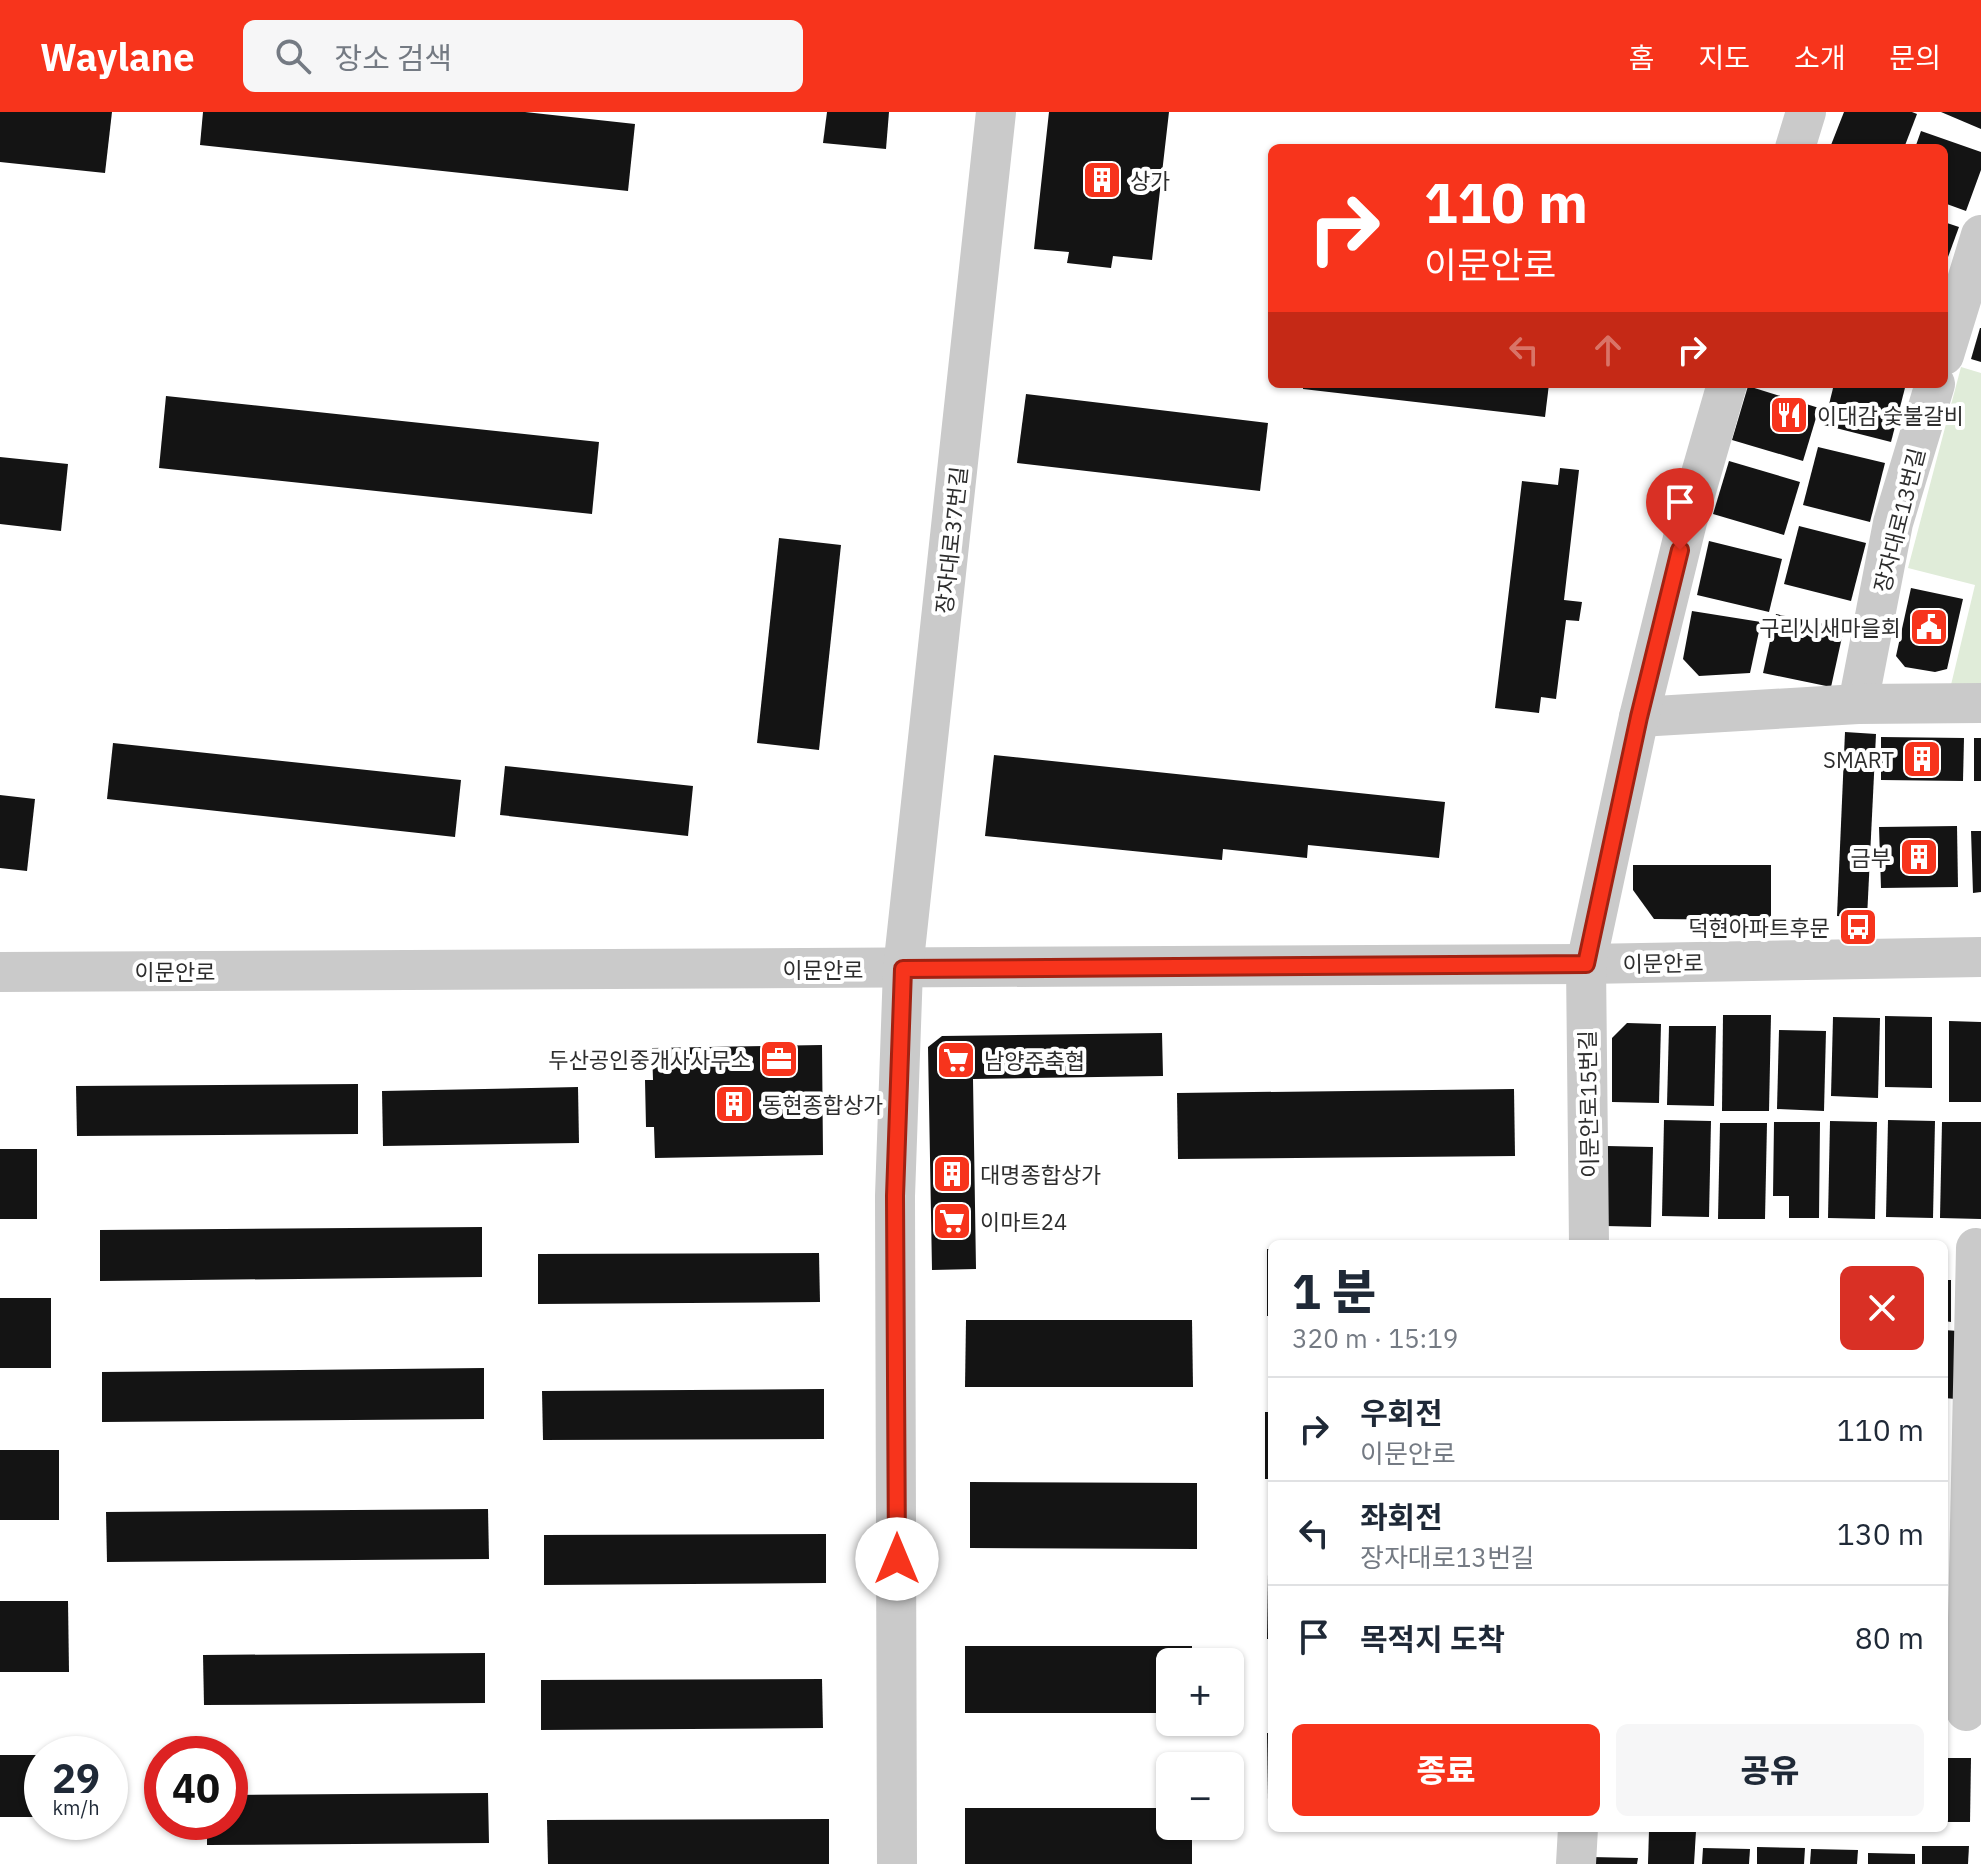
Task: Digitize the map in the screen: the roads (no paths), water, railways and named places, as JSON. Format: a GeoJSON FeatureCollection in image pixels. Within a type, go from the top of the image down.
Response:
{"type":"FeatureCollection","features":[{"type":"Feature","properties":{"kind":"street","name":"장자대로37번길"},"geometry":{"type":"LineString","coordinates":[[897,1864],[895,1196],[903,969],[996,112]]}},
{"type":"Feature","properties":{"kind":"street"},"geometry":{"type":"LineString","coordinates":[[1796,144],[1806,112]]}},
{"type":"Feature","properties":{"kind":"street"},"geometry":{"type":"LineString","coordinates":[[1948,342],[1981,235]]}},
{"type":"Feature","properties":{"kind":"street"},"geometry":{"type":"LineString","coordinates":[[1586,964],[1639,717],[1687,522],[1726,388]]}},
{"type":"Feature","properties":{"kind":"street","name":"장자대로13번길"},"geometry":{"type":"LineString","coordinates":[[1858,704],[1893,523],[1934,388]]}},
{"type":"Feature","properties":{"kind":"street"},"geometry":{"type":"LineString","coordinates":[[1639,717],[1858,704],[1981,703]]}},
{"type":"Feature","properties":{"kind":"street","name":"이문안로"},"geometry":{"type":"LineString","coordinates":[[0,972],[1586,964],[1981,957]]}},
{"type":"Feature","properties":{"kind":"street","name":"이문안로15번길"},"geometry":{"type":"LineString","coordinates":[[1586,964],[1589,1240]]}},
{"type":"Feature","properties":{"kind":"street"},"geometry":{"type":"LineString","coordinates":[[1964,1711],[1967,1248]]}},
{"type":"Feature","properties":{"kind":"street"},"geometry":{"type":"LineString","coordinates":[[1576,1864],[1578,1832]]}},
{"type":"Feature","properties":{"kind":"place","name":"상가"},"geometry":{"type":"Point","coordinates":[1102,180]}},
{"type":"Feature","properties":{"kind":"place","name":"이대감 숯불갈비"},"geometry":{"type":"Point","coordinates":[1789,415]}},
{"type":"Feature","properties":{"kind":"place","name":"구리시새마을회"},"geometry":{"type":"Point","coordinates":[1929,627]}},
{"type":"Feature","properties":{"kind":"place","name":"SMART"},"geometry":{"type":"Point","coordinates":[1922,759]}},
{"type":"Feature","properties":{"kind":"place","name":"금부"},"geometry":{"type":"Point","coordinates":[1919,857]}},
{"type":"Feature","properties":{"kind":"place","name":"덕현아파트후문"},"geometry":{"type":"Point","coordinates":[1858,927]}},
{"type":"Feature","properties":{"kind":"place","name":"두산공인중개사사무소"},"geometry":{"type":"Point","coordinates":[779,1059]}},
{"type":"Feature","properties":{"kind":"place","name":"남양주축협"},"geometry":{"type":"Point","coordinates":[956,1060]}},
{"type":"Feature","properties":{"kind":"place","name":"동현종합상가"},"geometry":{"type":"Point","coordinates":[734,1104]}},
{"type":"Feature","properties":{"kind":"place","name":"대명종합상가"},"geometry":{"type":"Point","coordinates":[952,1174]}},
{"type":"Feature","properties":{"kind":"place","name":"이마트24"},"geometry":{"type":"Point","coordinates":[952,1221]}}]}
